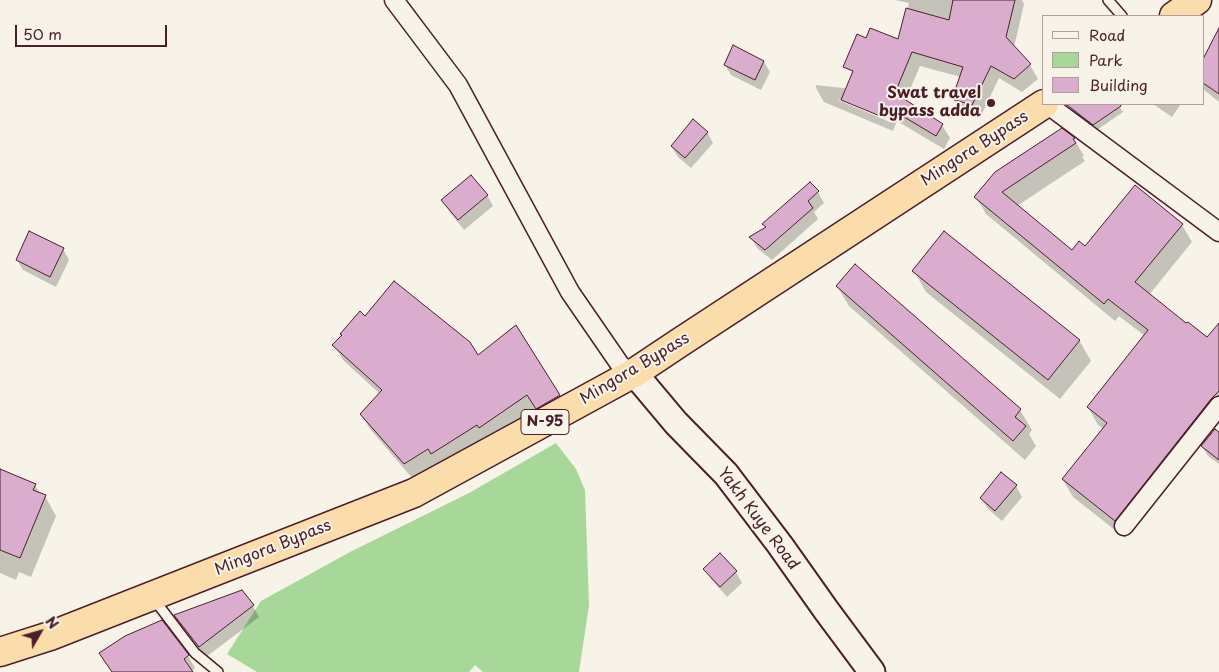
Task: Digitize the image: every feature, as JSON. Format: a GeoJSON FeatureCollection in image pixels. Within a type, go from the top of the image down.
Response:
{"type":"FeatureCollection","features":[{"type":"Feature","properties":{"kind":"highway"},"geometry":{"type":"LineString","coordinates":[[1175,15],[1197,0]]}},
{"type":"Feature","properties":{"kind":"highway","name":"Mingora Bypass"},"geometry":{"type":"LineString","coordinates":[[0,652],[50,636],[414,493],[634,374],[1044,105]]}},
{"type":"Feature","properties":{"kind":"main road","name":"Yakh Kuye Road"},"geometry":{"type":"LineString","coordinates":[[634,374],[676,423],[726,474],[872,672]]}},
{"type":"Feature","properties":{"kind":"street"},"geometry":{"type":"LineString","coordinates":[[394,0],[458,85],[570,292],[621,366],[634,374]]}},
{"type":"Feature","properties":{"kind":"street"},"geometry":{"type":"LineString","coordinates":[[1047,105],[1219,232]]}},
{"type":"Feature","properties":{"kind":"street"},"geometry":{"type":"LineString","coordinates":[[1124,526],[1219,406]]}},
{"type":"Feature","properties":{"kind":"lane"},"geometry":{"type":"LineString","coordinates":[[1108,0],[1121,15]]}},
{"type":"Feature","properties":{"kind":"lane"},"geometry":{"type":"LineString","coordinates":[[152,596],[195,653],[218,672]]}},
{"type":"Feature","properties":{"kind":"green space"},"geometry":{"type":"Polygon","coordinates":[[[556,443],[576,469],[585,490],[589,605],[579,672],[483,672],[475,665],[469,672],[257,672],[227,654],[261,601],[350,552],[469,493],[556,443]]]}},
{"type":"Feature","properties":{"kind":"building"},"geometry":{"type":"Polygon","coordinates":[[[953,0],[1015,0],[1006,37],[1031,64],[1014,79],[991,66],[972,105],[952,99],[963,67],[912,52],[895,93],[943,124],[936,136],[889,108],[885,118],[841,100],[853,71],[843,67],[857,34],[866,38],[870,28],[898,39],[906,8],[949,20],[953,0]]]}},
{"type":"Feature","properties":{"kind":"building"},"geometry":{"type":"Polygon","coordinates":[[[1219,28],[1219,94],[1204,84],[1204,57],[1219,28]]]}},
{"type":"Feature","properties":{"kind":"building"},"geometry":{"type":"Polygon","coordinates":[[[733,45],[764,61],[755,80],[724,65],[733,45]]]}},
{"type":"Feature","properties":{"kind":"building"},"geometry":{"type":"Polygon","coordinates":[[[1067,105],[1120,105],[1121,106],[1093,125],[1067,105]]]}},
{"type":"Feature","properties":{"kind":"building"},"geometry":{"type":"Polygon","coordinates":[[[693,119],[708,132],[685,158],[671,146],[693,119]]]}},
{"type":"Feature","properties":{"kind":"building"},"geometry":{"type":"Polygon","coordinates":[[[1062,128],[1075,138],[1073,139],[1076,143],[1002,192],[1072,250],[1079,241],[1085,246],[1135,185],[1183,224],[1135,282],[1186,323],[1188,322],[1207,337],[1219,323],[1219,391],[1115,521],[1062,479],[1107,423],[1087,407],[1148,330],[1108,299],[1104,304],[974,197],[995,172],[1062,128]]]}},
{"type":"Feature","properties":{"kind":"building"},"geometry":{"type":"Polygon","coordinates":[[[471,175],[488,195],[458,220],[441,200],[471,175]]]}},
{"type":"Feature","properties":{"kind":"building"},"geometry":{"type":"Polygon","coordinates":[[[810,182],[819,191],[808,201],[813,208],[765,250],[749,237],[766,227],[762,224],[810,182]]]}},
{"type":"Feature","properties":{"kind":"building"},"geometry":{"type":"Polygon","coordinates":[[[29,231],[64,248],[50,277],[16,260],[29,231]]]}},
{"type":"Feature","properties":{"kind":"building"},"geometry":{"type":"Polygon","coordinates":[[[944,231],[1080,340],[1048,380],[912,271],[944,231]]]}},
{"type":"Feature","properties":{"kind":"building"},"geometry":{"type":"Polygon","coordinates":[[[855,264],[1021,409],[1015,417],[1026,426],[1013,441],[836,286],[855,264]]]}},
{"type":"Feature","properties":{"kind":"building"},"geometry":{"type":"Polygon","coordinates":[[[394,281],[470,342],[478,355],[516,325],[560,395],[536,409],[527,395],[479,428],[477,425],[431,454],[428,449],[404,464],[360,414],[382,390],[332,345],[360,311],[365,316],[394,281]]]}},
{"type":"Feature","properties":{"kind":"building"},"geometry":{"type":"Polygon","coordinates":[[[1215,429],[1219,432],[1219,460],[1201,446],[1215,429]]]}},
{"type":"Feature","properties":{"kind":"building"},"geometry":{"type":"Polygon","coordinates":[[[0,469],[36,484],[33,490],[46,495],[20,558],[0,550],[0,469]]]}},
{"type":"Feature","properties":{"kind":"building"},"geometry":{"type":"Polygon","coordinates":[[[1001,472],[1017,485],[995,511],[980,498],[1001,472]]]}},
{"type":"Feature","properties":{"kind":"building"},"geometry":{"type":"Polygon","coordinates":[[[720,553],[737,571],[720,587],[703,569],[720,553]]]}},
{"type":"Feature","properties":{"kind":"building"},"geometry":{"type":"Polygon","coordinates":[[[242,590],[254,605],[199,647],[174,615],[242,590]]]}},
{"type":"Feature","properties":{"kind":"building"},"geometry":{"type":"Polygon","coordinates":[[[162,620],[189,655],[184,659],[193,672],[112,672],[99,653],[125,636],[162,620]]]}},
{"type":"Feature","properties":{"kind":"place","name":"Swat travel bypass adda"},"geometry":{"type":"Point","coordinates":[991,103]}}]}
